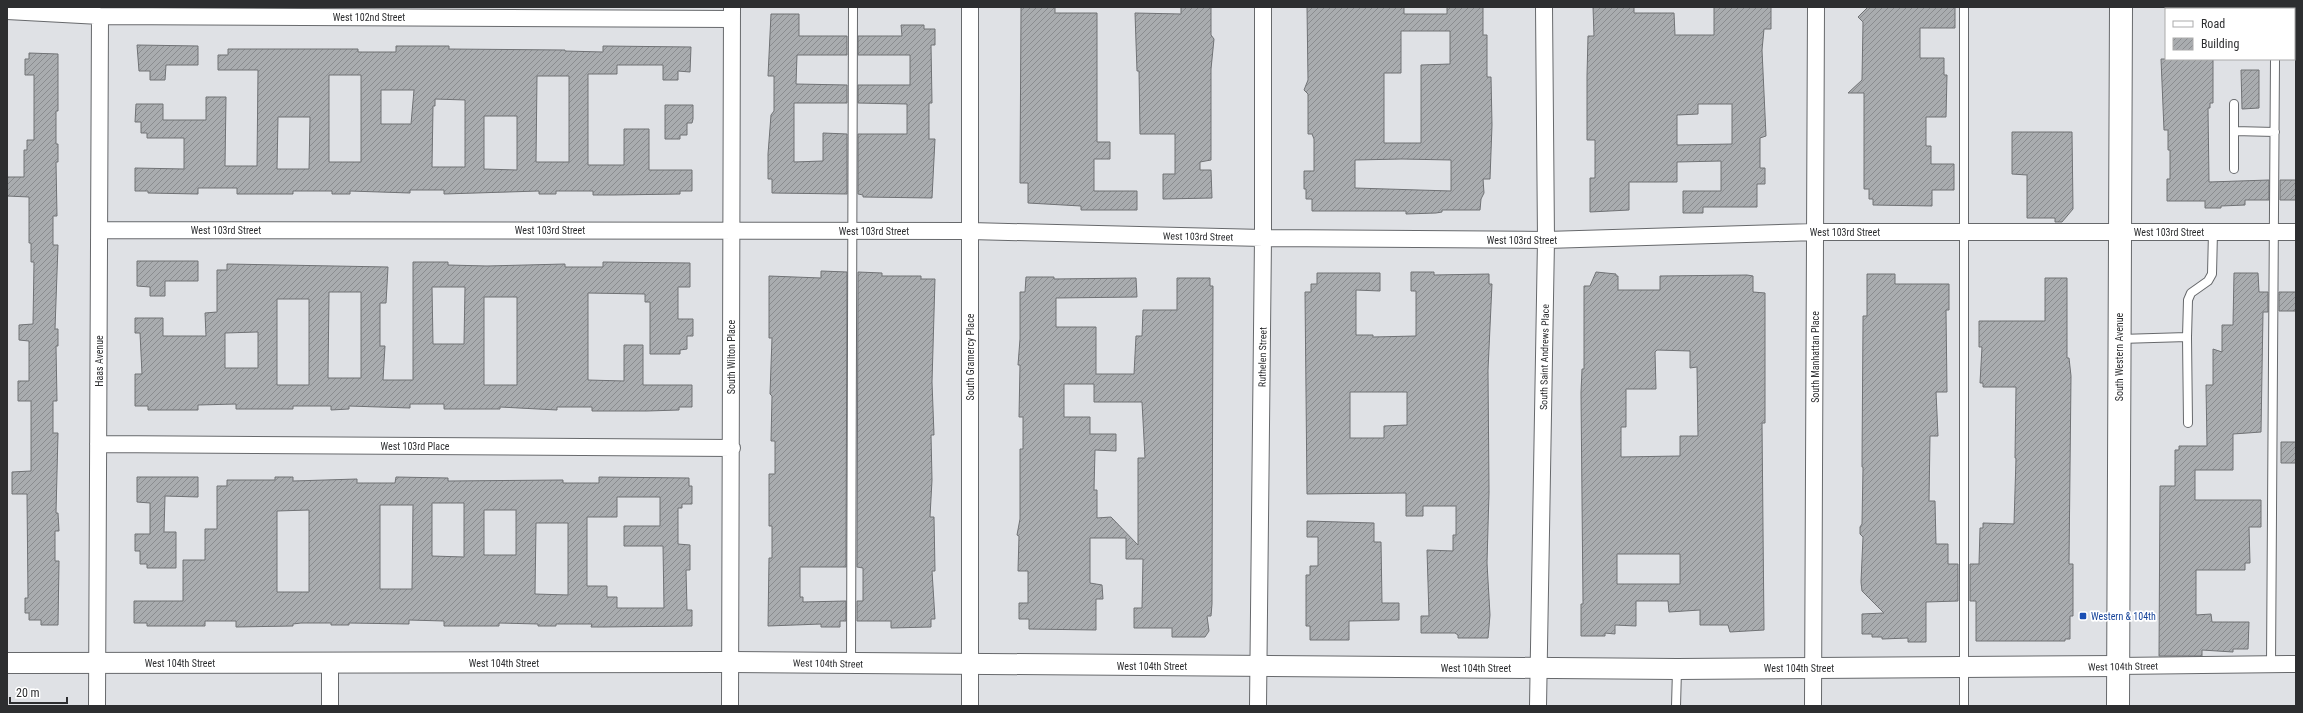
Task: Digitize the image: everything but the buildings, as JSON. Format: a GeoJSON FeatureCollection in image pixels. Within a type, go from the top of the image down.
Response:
{"type":"FeatureCollection","features":[{"type":"Feature","properties":{"kind":"main road","name":"South Western Avenue"},"geometry":{"type":"LineString","coordinates":[[2118,706],[2119,232],[2122,7]]}},
{"type":"Feature","properties":{"kind":"street","name":"South Gramercy Place"},"geometry":{"type":"LineString","coordinates":[[970,7],[970,706]]}},
{"type":"Feature","properties":{"kind":"street","name":"Ruthelen Street"},"geometry":{"type":"LineString","coordinates":[[1258,706],[1263,238],[1262,7]]}},
{"type":"Feature","properties":{"kind":"street","name":"South Saint Andrews Place"},"geometry":{"type":"LineString","coordinates":[[1538,706],[1546,240],[1544,7]]}},
{"type":"Feature","properties":{"kind":"street","name":"South Manhattan Place"},"geometry":{"type":"LineString","coordinates":[[1813,706],[1816,7]]}},
{"type":"Feature","properties":{"kind":"street","name":"West 102nd Street"},"geometry":{"type":"LineString","coordinates":[[7,11],[100,16],[732,13]]}},
{"type":"Feature","properties":{"kind":"street","name":"South Wilton Place"},"geometry":{"type":"LineString","coordinates":[[730,706],[732,448],[732,13]]}},
{"type":"Feature","properties":{"kind":"street","name":"Haas Avenue"},"geometry":{"type":"LineString","coordinates":[[97,706],[100,16]]}},
{"type":"Feature","properties":{"kind":"street","name":"West 103rd Street"},"geometry":{"type":"LineString","coordinates":[[99,230],[970,231],[1263,238],[1546,240],[1816,232],[2296,232]]}},
{"type":"Feature","properties":{"kind":"street","name":"West 103rd Place"},"geometry":{"type":"LineString","coordinates":[[98,444],[732,448]]}},
{"type":"Feature","properties":{"kind":"street","name":"West 104th Street"},"geometry":{"type":"LineString","coordinates":[[7,663],[730,662],[970,665],[1677,669],[1964,668],[2296,664]]}},
{"type":"Feature","properties":{"kind":"street"},"geometry":{"type":"LineString","coordinates":[[330,663],[330,706]]}},
{"type":"Feature","properties":{"kind":"lane"},"geometry":{"type":"LineString","coordinates":[[851,664],[851,231],[853,7]]}},
{"type":"Feature","properties":{"kind":"lane"},"geometry":{"type":"LineString","coordinates":[[1964,7],[1964,706]]}},
{"type":"Feature","properties":{"kind":"lane"},"geometry":{"type":"LineString","coordinates":[[2271,664],[2275,60]]}},
{"type":"Feature","properties":{"kind":"lane"},"geometry":{"type":"LineString","coordinates":[[2234,104],[2234,169]]}},
{"type":"Feature","properties":{"kind":"lane"},"geometry":{"type":"LineString","coordinates":[[2234,131],[2275,132]]}},
{"type":"Feature","properties":{"kind":"lane"},"geometry":{"type":"LineString","coordinates":[[2188,423],[2188,300],[2191,293],[2208,281],[2212,274],[2213,232]]}},
{"type":"Feature","properties":{"kind":"lane"},"geometry":{"type":"LineString","coordinates":[[2119,339],[2187,337]]}},
{"type":"Feature","properties":{"kind":"lane"},"geometry":{"type":"LineString","coordinates":[[1676,706],[1677,669]]}},
{"type":"Feature","properties":{"kind":"place","name":"Western & 104th"},"geometry":{"type":"Point","coordinates":[2083,616]}}]}
